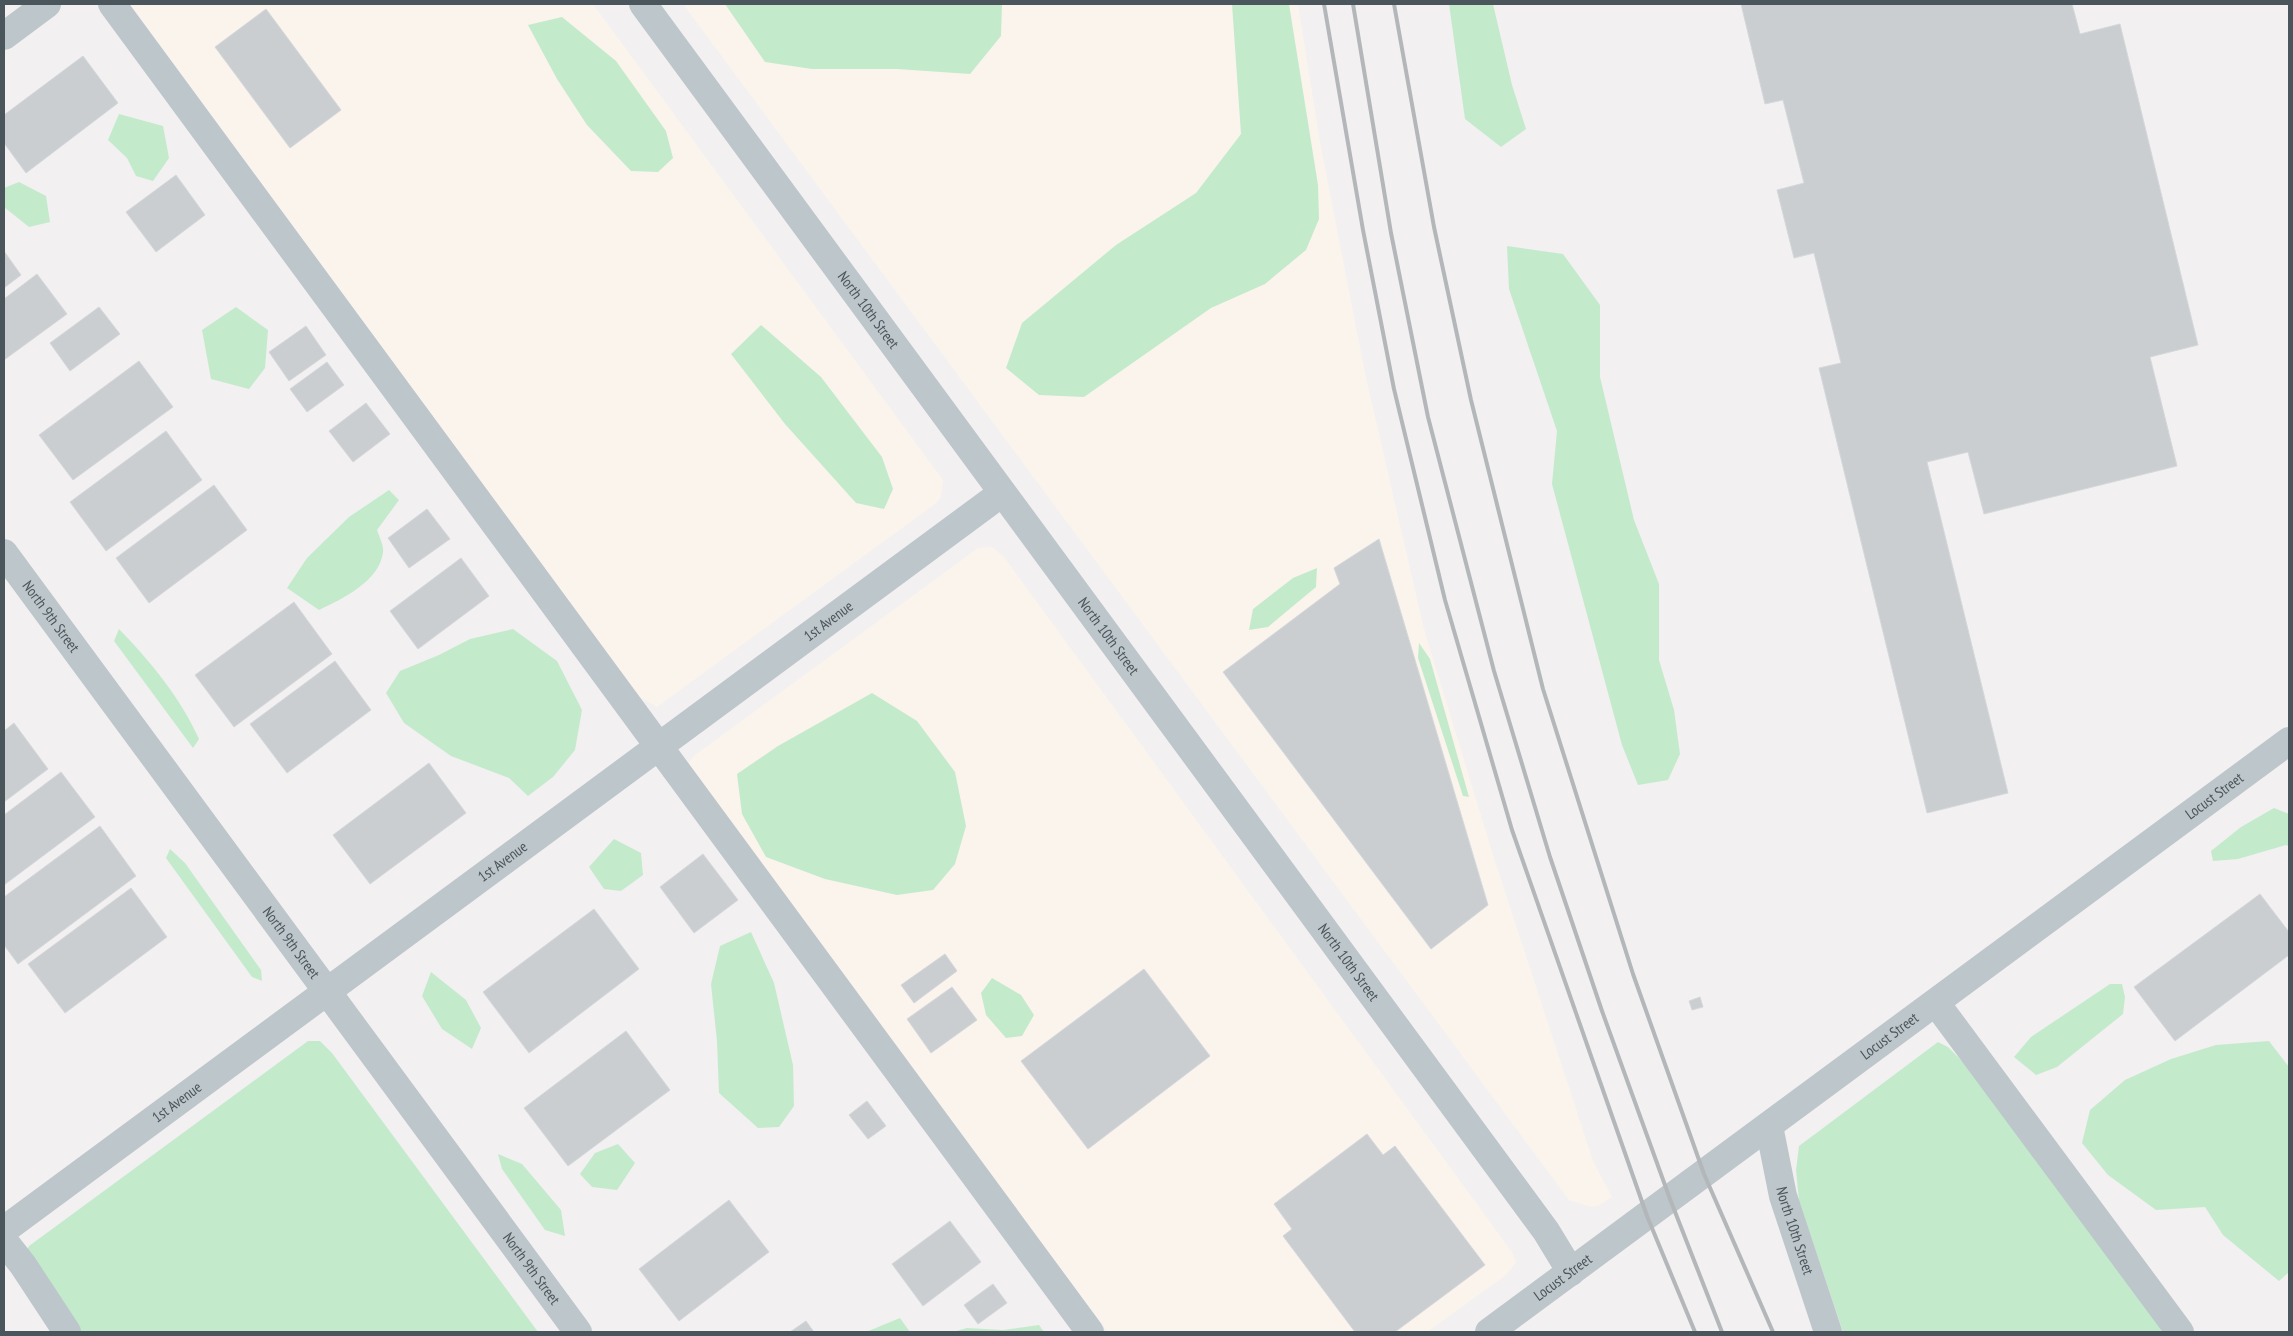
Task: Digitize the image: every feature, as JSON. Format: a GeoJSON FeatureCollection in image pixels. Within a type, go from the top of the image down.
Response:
{"type":"FeatureCollection","features":[{"type":"Feature","properties":{"kind":"street"},"geometry":{"type":"LineString","coordinates":[[4,36],[47,4]]}},
{"type":"Feature","properties":{"kind":"street"},"geometry":{"type":"LineString","coordinates":[[112,4],[1090,1332]]}},
{"type":"Feature","properties":{"kind":"street","name":"North 10th Street"},"geometry":{"type":"LineString","coordinates":[[642,4],[1546,1231],[1572,1272]]}},
{"type":"Feature","properties":{"kind":"street","name":"1st Avenue"},"geometry":{"type":"LineString","coordinates":[[4,1230],[1002,493]]}},
{"type":"Feature","properties":{"kind":"street","name":"North 9th Street"},"geometry":{"type":"LineString","coordinates":[[4,552],[578,1332]]}},
{"type":"Feature","properties":{"kind":"street","name":"Locust Street"},"geometry":{"type":"LineString","coordinates":[[1489,1332],[2289,741]]}},
{"type":"Feature","properties":{"kind":"street"},"geometry":{"type":"LineString","coordinates":[[1936,1003],[2180,1332]]}},
{"type":"Feature","properties":{"kind":"street","name":"North 10th Street"},"geometry":{"type":"LineString","coordinates":[[1769,1126],[1784,1196],[1828,1332]]}},
{"type":"Feature","properties":{"kind":"street"},"geometry":{"type":"LineString","coordinates":[[4,1241],[23,1265],[67,1332]]}},
{"type":"Feature","properties":{"kind":"shaded area"},"geometry":{"type":"Polygon","coordinates":[[[130,4],[593,4],[943,480],[941,497],[935,504],[657,707],[634,694],[130,4]]]}},
{"type":"Feature","properties":{"kind":"shaded area"},"geometry":{"type":"Polygon","coordinates":[[[683,4],[1298,4],[1320,142],[1365,373],[1424,629],[1493,855],[1593,1161],[1612,1197],[1598,1206],[1591,1207],[1569,1200],[683,4]]]}},
{"type":"Feature","properties":{"kind":"shaded area"},"geometry":{"type":"Polygon","coordinates":[[[992,547],[1004,557],[1512,1252],[1516,1262],[1506,1275],[1427,1332],[1108,1332],[696,784],[687,769],[689,762],[695,755],[978,548],[992,547]]]}},
{"type":"Feature","properties":{"kind":"green space"},"geometry":{"type":"Polygon","coordinates":[[[725,4],[1002,4],[1001,36],[970,74],[897,69],[812,69],[765,62],[725,4]]]}},
{"type":"Feature","properties":{"kind":"green space"},"geometry":{"type":"Polygon","coordinates":[[[1232,4],[1289,4],[1318,185],[1319,219],[1306,250],[1265,284],[1211,308],[1084,397],[1039,395],[1006,368],[1022,323],[1116,245],[1196,193],[1241,134],[1232,4]]]}},
{"type":"Feature","properties":{"kind":"green space"},"geometry":{"type":"Polygon","coordinates":[[[1449,4],[1493,4],[1512,85],[1526,129],[1501,147],[1465,119],[1449,4]]]}},
{"type":"Feature","properties":{"kind":"green space"},"geometry":{"type":"Polygon","coordinates":[[[562,17],[616,61],[666,131],[673,158],[658,172],[631,171],[587,125],[557,79],[528,25],[562,17]]]}},
{"type":"Feature","properties":{"kind":"green space"},"geometry":{"type":"Polygon","coordinates":[[[119,114],[163,126],[169,158],[153,181],[136,176],[127,158],[108,140],[119,114]]]}},
{"type":"Feature","properties":{"kind":"green space"},"geometry":{"type":"Polygon","coordinates":[[[19,182],[46,196],[50,222],[29,227],[4,207],[4,188],[19,182]]]}},
{"type":"Feature","properties":{"kind":"green space"},"geometry":{"type":"Polygon","coordinates":[[[1507,246],[1563,254],[1600,305],[1600,377],[1634,520],[1659,584],[1659,660],[1674,710],[1680,754],[1668,780],[1638,785],[1622,745],[1552,484],[1557,431],[1509,289],[1507,246]]]}},
{"type":"Feature","properties":{"kind":"green space"},"geometry":{"type":"Polygon","coordinates":[[[236,307],[268,330],[265,368],[249,389],[211,379],[202,330],[236,307]]]}},
{"type":"Feature","properties":{"kind":"green space"},"geometry":{"type":"Polygon","coordinates":[[[761,325],[821,377],[882,457],[893,489],[884,509],[856,503],[785,424],[731,354],[761,325]]]}},
{"type":"Feature","properties":{"kind":"green space"},"geometry":{"type":"Polygon","coordinates":[[[389,490],[399,500],[377,530],[383,552],[375,572],[367,580],[349,594],[319,610],[287,588],[307,558],[349,517],[389,490]]]}},
{"type":"Feature","properties":{"kind":"green space"},"geometry":{"type":"Polygon","coordinates":[[[1317,568],[1316,587],[1268,627],[1249,630],[1253,609],[1293,578],[1317,568]]]}},
{"type":"Feature","properties":{"kind":"green space"},"geometry":{"type":"Polygon","coordinates":[[[119,629],[174,694],[199,739],[193,748],[114,641],[119,629]]]}},
{"type":"Feature","properties":{"kind":"green space"},"geometry":{"type":"Polygon","coordinates":[[[513,629],[557,661],[582,710],[575,750],[553,777],[528,796],[509,778],[451,756],[404,723],[386,693],[400,671],[439,655],[470,639],[513,629]]]}},
{"type":"Feature","properties":{"kind":"green space"},"geometry":{"type":"Polygon","coordinates":[[[1419,643],[1430,659],[1469,797],[1463,796],[1418,658],[1419,643]]]}},
{"type":"Feature","properties":{"kind":"green space"},"geometry":{"type":"Polygon","coordinates":[[[872,693],[917,721],[955,772],[966,826],[955,864],[933,890],[897,895],[825,879],[766,857],[742,814],[737,774],[778,746],[872,693]]]}},
{"type":"Feature","properties":{"kind":"green space"},"geometry":{"type":"Polygon","coordinates":[[[2274,808],[2289,814],[2289,846],[2286,845],[2238,859],[2213,861],[2211,851],[2241,827],[2274,808]]]}},
{"type":"Feature","properties":{"kind":"green space"},"geometry":{"type":"Polygon","coordinates":[[[614,839],[641,853],[643,875],[621,891],[604,889],[589,867],[614,839]]]}},
{"type":"Feature","properties":{"kind":"green space"},"geometry":{"type":"Polygon","coordinates":[[[170,849],[185,863],[261,970],[262,981],[252,977],[166,858],[170,849]]]}},
{"type":"Feature","properties":{"kind":"green space"},"geometry":{"type":"Polygon","coordinates":[[[751,932],[774,983],[793,1065],[794,1106],[779,1127],[758,1128],[719,1093],[717,1041],[711,984],[720,946],[751,932]]]}},
{"type":"Feature","properties":{"kind":"green space"},"geometry":{"type":"Polygon","coordinates":[[[431,972],[466,1000],[481,1028],[472,1049],[442,1029],[422,996],[431,972]]]}},
{"type":"Feature","properties":{"kind":"green space"},"geometry":{"type":"Polygon","coordinates":[[[992,978],[1021,995],[1034,1015],[1022,1036],[1006,1038],[986,1015],[981,993],[992,978]]]}},
{"type":"Feature","properties":{"kind":"green space"},"geometry":{"type":"Polygon","coordinates":[[[2110,984],[2122,984],[2125,997],[2123,1014],[2057,1067],[2036,1075],[2014,1057],[2031,1037],[2110,984]]]}},
{"type":"Feature","properties":{"kind":"green space"},"geometry":{"type":"Polygon","coordinates":[[[308,1041],[320,1041],[332,1053],[538,1332],[76,1332],[26,1252],[29,1246],[308,1041]]]}},
{"type":"Feature","properties":{"kind":"green space"},"geometry":{"type":"Polygon","coordinates":[[[2269,1041],[2289,1067],[2289,1272],[2279,1281],[2223,1235],[2205,1207],[2156,1210],[2108,1175],[2082,1143],[2090,1110],[2125,1080],[2171,1059],[2216,1045],[2269,1041]]]}},
{"type":"Feature","properties":{"kind":"green space"},"geometry":{"type":"Polygon","coordinates":[[[1938,1042],[1948,1047],[1966,1065],[2168,1332],[1843,1332],[1799,1201],[1796,1170],[1799,1146],[1938,1042]]]}},
{"type":"Feature","properties":{"kind":"green space"},"geometry":{"type":"Polygon","coordinates":[[[618,1144],[635,1163],[617,1190],[592,1187],[580,1174],[595,1153],[618,1144]]]}},
{"type":"Feature","properties":{"kind":"green space"},"geometry":{"type":"Polygon","coordinates":[[[498,1154],[522,1164],[561,1210],[565,1236],[545,1230],[502,1169],[498,1154]]]}},
{"type":"Feature","properties":{"kind":"green space"},"geometry":{"type":"Polygon","coordinates":[[[900,1318],[910,1332],[866,1332],[900,1318]]]}},
{"type":"Feature","properties":{"kind":"green space"},"geometry":{"type":"Polygon","coordinates":[[[1039,1325],[1044,1332],[953,1332],[967,1328],[1003,1330],[1039,1325]]]}},
{"type":"Feature","properties":{"kind":"building"},"geometry":{"type":"Polygon","coordinates":[[[1741,4],[2072,4],[2080,34],[2120,24],[2198,345],[2150,357],[2177,466],[1984,514],[1968,452],[1927,462],[2008,793],[1927,813],[1819,368],[1841,363],[1814,253],[1794,258],[1777,190],[1804,183],[1783,100],[1765,104],[1741,4]]]}},
{"type":"Feature","properties":{"kind":"building"},"geometry":{"type":"Polygon","coordinates":[[[266,9],[341,110],[290,148],[215,47],[266,9]]]}},
{"type":"Feature","properties":{"kind":"building"},"geometry":{"type":"Polygon","coordinates":[[[83,56],[118,103],[26,173],[4,143],[4,115],[83,56]]]}},
{"type":"Feature","properties":{"kind":"building"},"geometry":{"type":"Polygon","coordinates":[[[176,175],[205,215],[156,252],[126,212],[176,175]]]}},
{"type":"Feature","properties":{"kind":"building"},"geometry":{"type":"Polygon","coordinates":[[[4,251],[21,275],[4,288],[4,251]]]}},
{"type":"Feature","properties":{"kind":"building"},"geometry":{"type":"Polygon","coordinates":[[[37,274],[67,314],[4,360],[4,299],[37,274]]]}},
{"type":"Feature","properties":{"kind":"building"},"geometry":{"type":"Polygon","coordinates":[[[99,307],[120,334],[70,371],[50,343],[99,307]]]}},
{"type":"Feature","properties":{"kind":"building"},"geometry":{"type":"Polygon","coordinates":[[[306,326],[326,355],[289,381],[269,352],[306,326]]]}},
{"type":"Feature","properties":{"kind":"building"},"geometry":{"type":"Polygon","coordinates":[[[139,361],[173,407],[73,480],[39,435],[139,361]]]}},
{"type":"Feature","properties":{"kind":"building"},"geometry":{"type":"Polygon","coordinates":[[[327,362],[344,385],[307,412],[290,389],[327,362]]]}},
{"type":"Feature","properties":{"kind":"building"},"geometry":{"type":"Polygon","coordinates":[[[366,403],[390,434],[353,462],[329,431],[366,403]]]}},
{"type":"Feature","properties":{"kind":"building"},"geometry":{"type":"Polygon","coordinates":[[[166,431],[202,480],[106,551],[70,502],[166,431]]]}},
{"type":"Feature","properties":{"kind":"building"},"geometry":{"type":"Polygon","coordinates":[[[214,485],[247,530],[149,603],[116,558],[214,485]]]}},
{"type":"Feature","properties":{"kind":"building"},"geometry":{"type":"Polygon","coordinates":[[[427,509],[450,539],[409,568],[388,538],[427,509]]]}},
{"type":"Feature","properties":{"kind":"building"},"geometry":{"type":"Polygon","coordinates":[[[1379,539],[1488,905],[1431,949],[1223,672],[1340,584],[1334,568],[1379,539]]]}},
{"type":"Feature","properties":{"kind":"building"},"geometry":{"type":"Polygon","coordinates":[[[461,558],[489,596],[418,649],[390,611],[461,558]]]}},
{"type":"Feature","properties":{"kind":"building"},"geometry":{"type":"Polygon","coordinates":[[[294,602],[332,654],[234,727],[195,675],[294,602]]]}},
{"type":"Feature","properties":{"kind":"building"},"geometry":{"type":"Polygon","coordinates":[[[335,661],[371,710],[287,773],[250,724],[335,661]]]}},
{"type":"Feature","properties":{"kind":"building"},"geometry":{"type":"Polygon","coordinates":[[[14,723],[48,769],[4,802],[4,731],[14,723]]]}},
{"type":"Feature","properties":{"kind":"building"},"geometry":{"type":"Polygon","coordinates":[[[429,763],[466,813],[370,884],[333,835],[429,763]]]}},
{"type":"Feature","properties":{"kind":"building"},"geometry":{"type":"Polygon","coordinates":[[[61,772],[95,817],[4,885],[4,815],[61,772]]]}},
{"type":"Feature","properties":{"kind":"building"},"geometry":{"type":"Polygon","coordinates":[[[100,826],[136,876],[18,964],[4,945],[4,897],[100,826]]]}},
{"type":"Feature","properties":{"kind":"building"},"geometry":{"type":"Polygon","coordinates":[[[703,854],[738,900],[694,933],[660,887],[703,854]]]}},
{"type":"Feature","properties":{"kind":"building"},"geometry":{"type":"Polygon","coordinates":[[[131,888],[167,937],[65,1013],[28,964],[131,888]]]}},
{"type":"Feature","properties":{"kind":"building"},"geometry":{"type":"Polygon","coordinates":[[[2260,894],[2289,932],[2289,955],[2175,1041],[2134,987],[2260,894]]]}},
{"type":"Feature","properties":{"kind":"building"},"geometry":{"type":"Polygon","coordinates":[[[594,909],[639,969],[529,1053],[483,992],[594,909]]]}},
{"type":"Feature","properties":{"kind":"building"},"geometry":{"type":"Polygon","coordinates":[[[945,954],[957,971],[914,1003],[901,985],[945,954]]]}},
{"type":"Feature","properties":{"kind":"building"},"geometry":{"type":"Polygon","coordinates":[[[1144,969],[1210,1056],[1088,1149],[1021,1061],[1144,969]]]}},
{"type":"Feature","properties":{"kind":"building"},"geometry":{"type":"Polygon","coordinates":[[[952,987],[977,1020],[931,1053],[907,1019],[952,987]]]}},
{"type":"Feature","properties":{"kind":"building"},"geometry":{"type":"Polygon","coordinates":[[[1700,997],[1703,1007],[1692,1010],[1689,1001],[1700,997]]]}},
{"type":"Feature","properties":{"kind":"building"},"geometry":{"type":"Polygon","coordinates":[[[626,1031],[670,1090],[568,1166],[524,1108],[626,1031]]]}},
{"type":"Feature","properties":{"kind":"building"},"geometry":{"type":"Polygon","coordinates":[[[867,1101],[886,1126],[868,1139],[849,1115],[867,1101]]]}},
{"type":"Feature","properties":{"kind":"building"},"geometry":{"type":"Polygon","coordinates":[[[1367,1134],[1383,1155],[1395,1146],[1485,1265],[1395,1332],[1355,1332],[1283,1236],[1292,1229],[1274,1204],[1367,1134]]]}},
{"type":"Feature","properties":{"kind":"building"},"geometry":{"type":"Polygon","coordinates":[[[729,1200],[769,1252],[679,1321],[639,1269],[729,1200]]]}},
{"type":"Feature","properties":{"kind":"building"},"geometry":{"type":"Polygon","coordinates":[[[950,1221],[981,1262],[923,1306],[892,1264],[950,1221]]]}},
{"type":"Feature","properties":{"kind":"building"},"geometry":{"type":"Polygon","coordinates":[[[993,1284],[1007,1303],[978,1324],[964,1305],[993,1284]]]}},
{"type":"Feature","properties":{"kind":"building"},"geometry":{"type":"Polygon","coordinates":[[[806,1321],[814,1332],[790,1332],[806,1321]]]}},
{"type":"Feature","properties":{"kind":"railway"},"geometry":{"type":"LineString","coordinates":[[1324,4],[1363,230],[1394,389],[1445,600],[1512,830],[1647,1216],[1695,1332]]}},
{"type":"Feature","properties":{"kind":"railway"},"geometry":{"type":"LineString","coordinates":[[1353,4],[1391,233],[1428,417],[1494,671],[1550,857],[1602,1011],[1670,1199],[1722,1332]]}},
{"type":"Feature","properties":{"kind":"railway"},"geometry":{"type":"LineString","coordinates":[[1394,4],[1434,227],[1471,400],[1543,689],[1633,974],[1704,1174],[1773,1332]]}}]}
